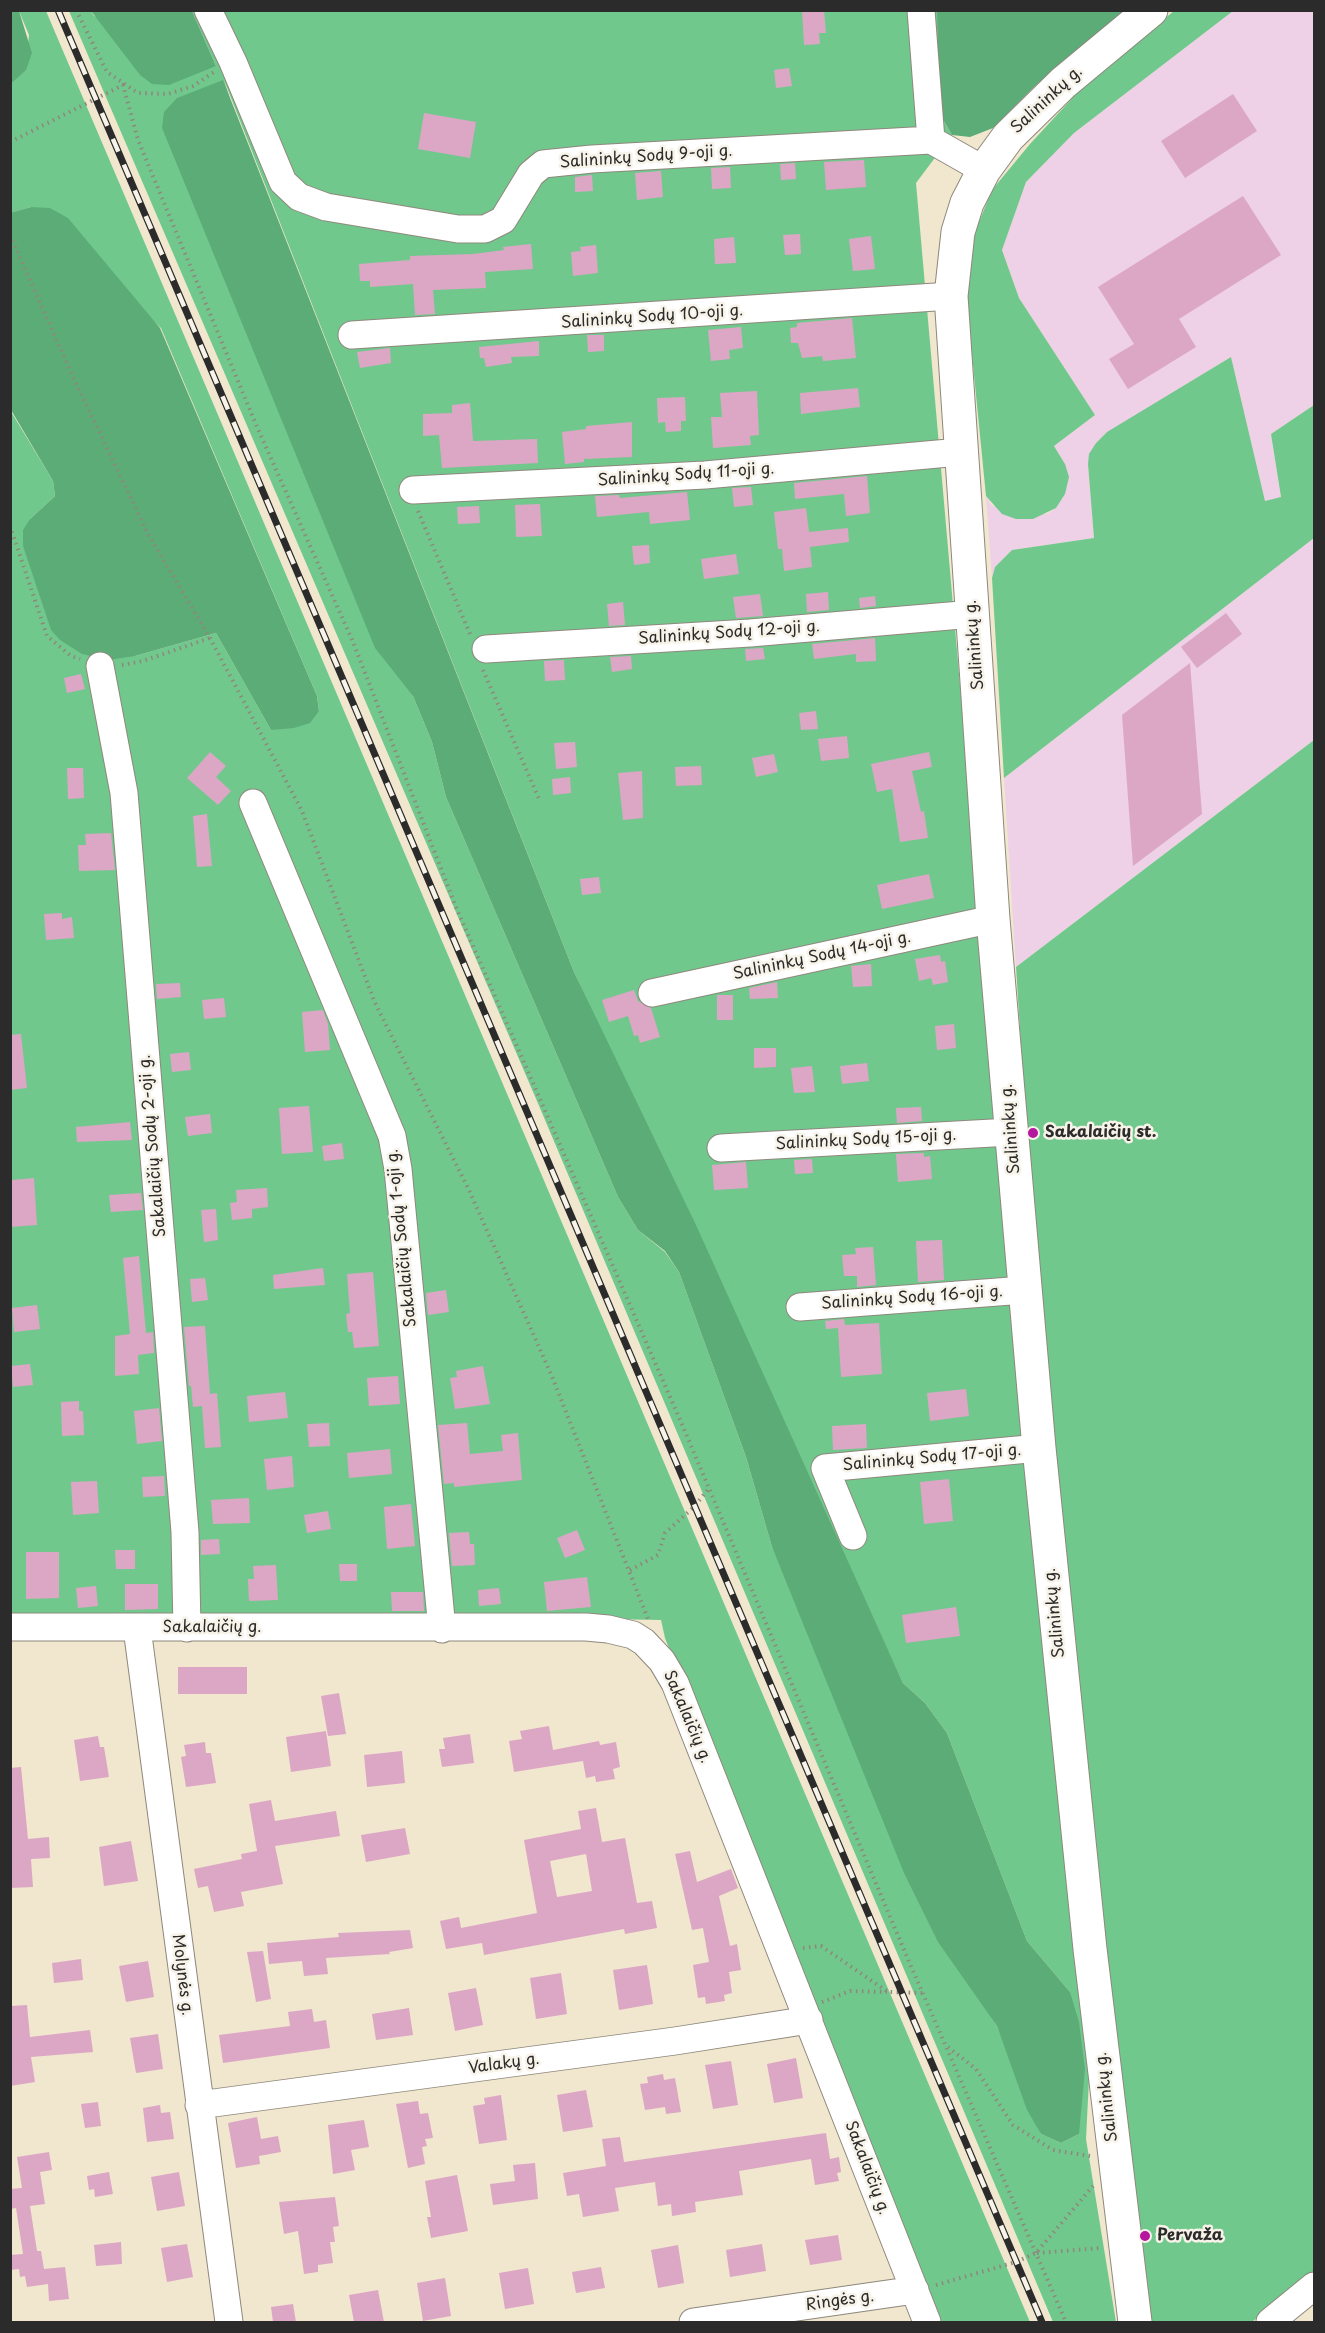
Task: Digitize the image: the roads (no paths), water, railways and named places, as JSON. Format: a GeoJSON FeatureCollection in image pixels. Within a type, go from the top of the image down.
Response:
{"type":"FeatureCollection","features":[{"type":"Feature","properties":{"kind":"main road","name":"Salininkų g."},"geometry":{"type":"LineString","coordinates":[[1135,2322],[1124,2247],[1090,1949],[1024,1290],[993,919],[951,296],[958,232],[967,203],[984,170],[1031,111],[1151,10]]}},
{"type":"Feature","properties":{"kind":"street","name":"Salininkų Sodų 9-oji g."},"geometry":{"type":"LineString","coordinates":[[208,10],[233,62],[283,182],[299,197],[326,207],[458,229],[485,229],[503,220],[531,174],[543,164],[931,140]]}},
{"type":"Feature","properties":{"kind":"street"},"geometry":{"type":"LineString","coordinates":[[921,10],[931,140],[984,170]]}},
{"type":"Feature","properties":{"kind":"street","name":"Salininkų Sodų 10-oji g."},"geometry":{"type":"LineString","coordinates":[[352,335],[951,296]]}},
{"type":"Feature","properties":{"kind":"street","name":"Salininkų Sodų 11-oji g."},"geometry":{"type":"LineString","coordinates":[[413,490],[705,476],[960,452]]}},
{"type":"Feature","properties":{"kind":"street","name":"Salininkų Sodų 12-oji g."},"geometry":{"type":"LineString","coordinates":[[486,650],[750,633],[973,614]]}},
{"type":"Feature","properties":{"kind":"street","name":"Sakalaičių Sodų 2-oji g."},"geometry":{"type":"LineString","coordinates":[[100,666],[124,793],[185,1532],[187,1628]]}},
{"type":"Feature","properties":{"kind":"street","name":"Sakalaičių Sodų 1-oji g."},"geometry":{"type":"LineString","coordinates":[[253,803],[392,1136],[398,1169],[441,1629]]}},
{"type":"Feature","properties":{"kind":"street","name":"Salininkų Sodų 14-oji g."},"geometry":{"type":"LineString","coordinates":[[652,993],[993,919]]}},
{"type":"Feature","properties":{"kind":"street","name":"Salininkų Sodų 15-oji g."},"geometry":{"type":"LineString","coordinates":[[721,1148],[1011,1132]]}},
{"type":"Feature","properties":{"kind":"street","name":"Salininkų Sodų 16-oji g."},"geometry":{"type":"LineString","coordinates":[[800,1307],[1024,1290]]}},
{"type":"Feature","properties":{"kind":"street","name":"Salininkų Sodų 17-oji g."},"geometry":{"type":"LineString","coordinates":[[853,1536],[825,1468],[1039,1448]]}},
{"type":"Feature","properties":{"kind":"street","name":"Sakalaičių g."},"geometry":{"type":"LineString","coordinates":[[10,1627],[608,1629],[633,1635],[644,1642],[662,1661],[675,1683],[927,2322]]}},
{"type":"Feature","properties":{"kind":"street","name":"Molynės g."},"geometry":{"type":"LineString","coordinates":[[137,1628],[229,2322]]}},
{"type":"Feature","properties":{"kind":"street","name":"Valakų g."},"geometry":{"type":"LineString","coordinates":[[199,2106],[663,2043],[807,2014]]}},
{"type":"Feature","properties":{"kind":"street"},"geometry":{"type":"LineString","coordinates":[[1270,2322],[1314,2286]]}},
{"type":"Feature","properties":{"kind":"street","name":"Ringės g."},"geometry":{"type":"LineString","coordinates":[[693,2322],[915,2290]]}},
{"type":"Feature","properties":{"kind":"railway"},"geometry":{"type":"LineString","coordinates":[[58,10],[1042,2322]]}},
{"type":"Feature","properties":{"kind":"place","name":"Sakalaičių st."},"geometry":{"type":"Point","coordinates":[1033,1133]}},
{"type":"Feature","properties":{"kind":"place","name":"Pervaža"},"geometry":{"type":"Point","coordinates":[1145,2236]}}]}
